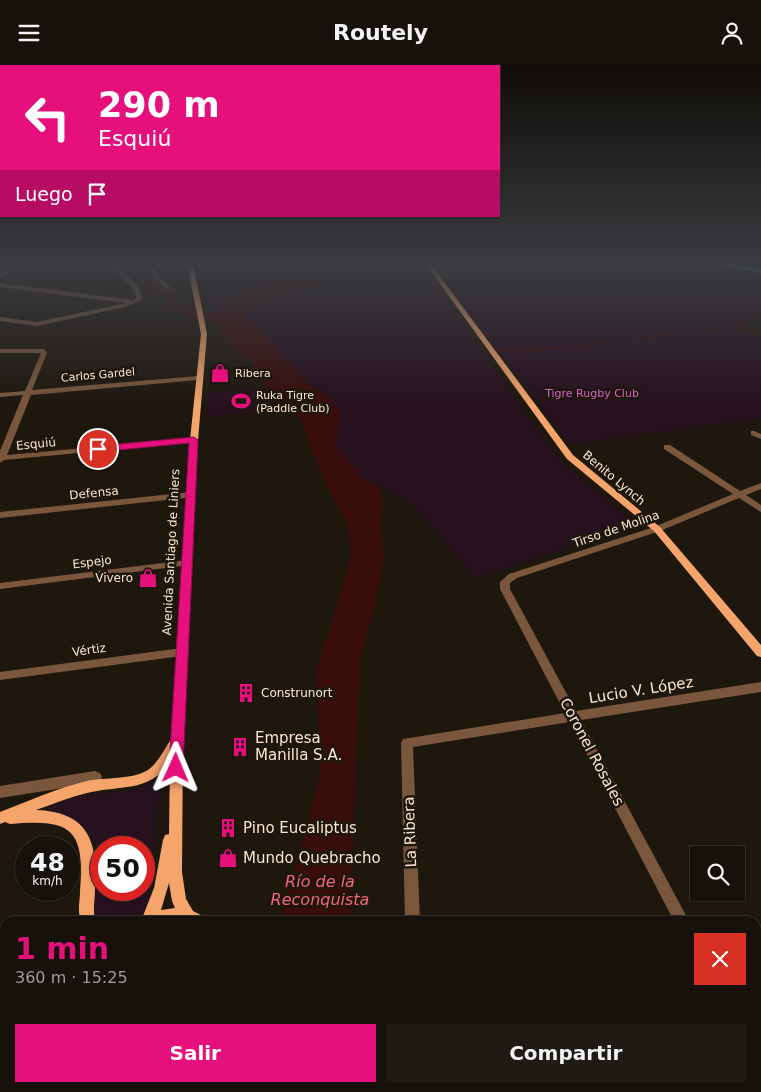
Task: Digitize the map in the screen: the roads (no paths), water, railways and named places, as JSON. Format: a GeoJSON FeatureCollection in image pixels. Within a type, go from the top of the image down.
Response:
{"type":"FeatureCollection","features":[{"type":"Feature","properties":{"kind":"main road","name":"Avenida Santiago de Liniers"},"geometry":{"type":"LineString","coordinates":[[191,916],[179,901],[175,872],[175,815],[177,741],[194,440],[198,378],[204,334],[200,311]]}},
{"type":"Feature","properties":{"kind":"main road","name":"Benito Lynch"},"geometry":{"type":"LineString","coordinates":[[462,311],[570,457],[657,529],[761,653]]}},
{"type":"Feature","properties":{"kind":"main road"},"geometry":{"type":"LineString","coordinates":[[0,818],[67,793],[89,787],[137,780],[152,774],[163,763],[177,741]]}},
{"type":"Feature","properties":{"kind":"main road","name":"Avenida Santiago de Liniers"},"geometry":{"type":"LineString","coordinates":[[152,916],[161,888],[175,815]]}},
{"type":"Feature","properties":{"kind":"main road"},"geometry":{"type":"LineString","coordinates":[[0,818],[49,816],[65,821],[75,827],[89,850],[91,863],[87,916]]}},
{"type":"Feature","properties":{"kind":"street"},"geometry":{"type":"LineString","coordinates":[[0,319],[37,324],[98,311]]}},
{"type":"Feature","properties":{"kind":"street"},"geometry":{"type":"LineString","coordinates":[[0,351],[42,349],[44,353],[0,459]]}},
{"type":"Feature","properties":{"kind":"street","name":"Carlos Gardel"},"geometry":{"type":"LineString","coordinates":[[0,395],[198,378]]}},
{"type":"Feature","properties":{"kind":"street","name":"Esquiú"},"geometry":{"type":"LineString","coordinates":[[0,459],[194,440]]}},
{"type":"Feature","properties":{"kind":"street"},"geometry":{"type":"LineString","coordinates":[[667,447],[761,509]]}},
{"type":"Feature","properties":{"kind":"street","name":"Tirso de Molina"},"geometry":{"type":"LineString","coordinates":[[505,581],[513,576],[657,529],[761,486]]}},
{"type":"Feature","properties":{"kind":"street","name":"Defensa"},"geometry":{"type":"LineString","coordinates":[[0,515],[191,495]]}},
{"type":"Feature","properties":{"kind":"street","name":"Espejo"},"geometry":{"type":"LineString","coordinates":[[0,586],[187,563]]}},
{"type":"Feature","properties":{"kind":"street","name":"Coronel Rosales"},"geometry":{"type":"LineString","coordinates":[[505,581],[505,589],[679,916]]}},
{"type":"Feature","properties":{"kind":"street","name":"Vértiz"},"geometry":{"type":"LineString","coordinates":[[0,676],[182,652]]}},
{"type":"Feature","properties":{"kind":"street","name":"Lucio V. López"},"geometry":{"type":"LineString","coordinates":[[407,743],[761,687]]}},
{"type":"Feature","properties":{"kind":"street","name":"La Ribera"},"geometry":{"type":"LineString","coordinates":[[407,743],[412,916]]}},
{"type":"Feature","properties":{"kind":"street"},"geometry":{"type":"LineString","coordinates":[[0,792],[95,777]]}},
{"type":"Feature","properties":{"kind":"water","name":"Río de la Reconquista"},"geometry":{"type":"Polygon","coordinates":[[[179,311],[203,311],[215,314],[218,311],[251,311],[244,318],[260,329],[284,360],[296,368],[307,382],[327,395],[343,416],[338,423],[337,447],[363,478],[379,488],[383,498],[381,527],[384,558],[375,605],[360,660],[350,916],[282,916],[320,776],[316,670],[346,576],[351,551],[348,526],[325,483],[308,442],[306,431],[299,418],[286,404],[275,397],[249,359],[224,337],[217,323],[194,319],[179,311]]]}},
{"type":"Feature","properties":{"kind":"waterway"},"geometry":{"type":"LineString","coordinates":[[500,351],[520,352],[735,327],[752,311]]}},
{"type":"Feature","properties":{"kind":"waterway"},"geometry":{"type":"LineString","coordinates":[[737,326],[761,332]]}},
{"type":"Feature","properties":{"kind":"place","name":"Ribera"},"geometry":{"type":"Point","coordinates":[220,373]}},
{"type":"Feature","properties":{"kind":"place","name":"Ruka Tigre (Paddle Club)"},"geometry":{"type":"Point","coordinates":[241,401]}},
{"type":"Feature","properties":{"kind":"place","name":"Vivero"},"geometry":{"type":"Point","coordinates":[148,578]}},
{"type":"Feature","properties":{"kind":"place","name":"Construnort"},"geometry":{"type":"Point","coordinates":[246,693]}},
{"type":"Feature","properties":{"kind":"place","name":"Empresa Manilla S.A."},"geometry":{"type":"Point","coordinates":[240,747]}},
{"type":"Feature","properties":{"kind":"place","name":"Pino Eucaliptus"},"geometry":{"type":"Point","coordinates":[228,828]}},
{"type":"Feature","properties":{"kind":"place","name":"Mundo Quebracho"},"geometry":{"type":"Point","coordinates":[228,858]}},
{"type":"Feature","properties":{"kind":"park label","name":"Tigre Rugby Club"},"geometry":{"type":"Point","coordinates":[592,393]}}]}
